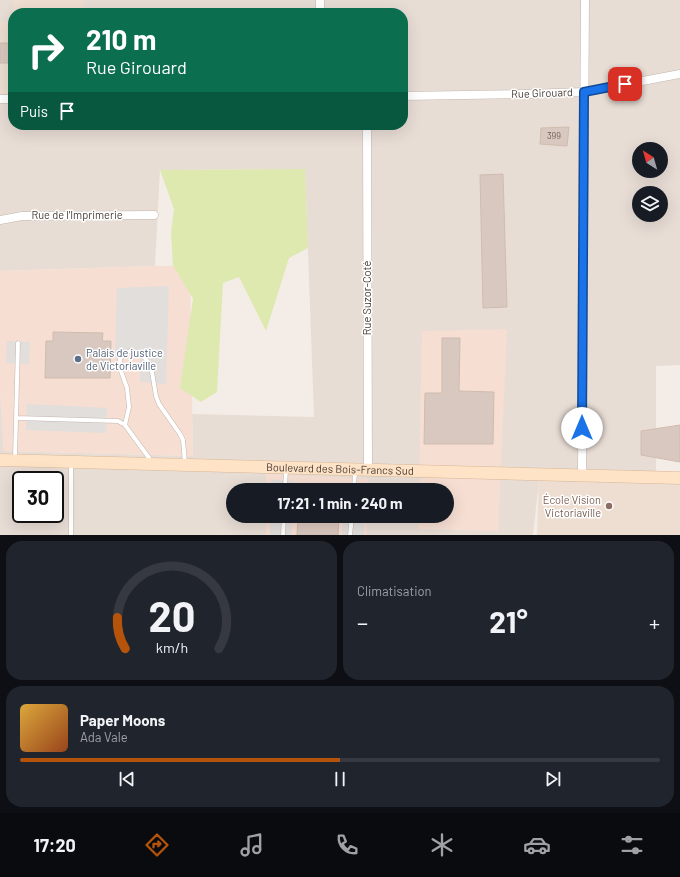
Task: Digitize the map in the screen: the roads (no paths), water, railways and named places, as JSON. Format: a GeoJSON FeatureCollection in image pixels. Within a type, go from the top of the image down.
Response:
{"type":"FeatureCollection","features":[{"type":"Feature","properties":{"kind":"street"},"geometry":{"type":"LineString","coordinates":[[582,476],[585,0]]}},
{"type":"Feature","properties":{"kind":"street","name":"Rue Girouard"},"geometry":{"type":"LineString","coordinates":[[408,96],[584,92],[680,74]]}},
{"type":"Feature","properties":{"kind":"street","name":"Rue Suzor-Coté"},"geometry":{"type":"LineString","coordinates":[[367,130],[368,470]]}},
{"type":"Feature","properties":{"kind":"street","name":"Rue de l'Imprimerie"},"geometry":{"type":"LineString","coordinates":[[0,220],[22,216],[154,215]]}},
{"type":"Feature","properties":{"kind":"street","name":"Boulevard des Bois-Francs Sud"},"geometry":{"type":"LineString","coordinates":[[0,460],[680,478]]}},
{"type":"Feature","properties":{"kind":"lane"},"geometry":{"type":"LineString","coordinates":[[15,461],[18,343]]}},
{"type":"Feature","properties":{"kind":"lane"},"geometry":{"type":"LineString","coordinates":[[125,425],[129,407],[127,388],[121,371],[120,359],[124,354],[130,351],[137,352],[144,357],[151,366],[156,396],[159,404],[183,440],[185,465]]}},
{"type":"Feature","properties":{"kind":"lane"},"geometry":{"type":"LineString","coordinates":[[17,418],[118,421],[125,425],[154,464]]}},
{"type":"Feature","properties":{"kind":"lane"},"geometry":{"type":"LineString","coordinates":[[71,462],[71,535]]}},
{"type":"Feature","properties":{"kind":"lane"},"geometry":{"type":"LineString","coordinates":[[285,483],[286,468]]}},
{"type":"Feature","properties":{"kind":"lane"},"geometry":{"type":"LineString","coordinates":[[354,483],[355,470]]}},
{"type":"Feature","properties":{"kind":"lane"},"geometry":{"type":"LineString","coordinates":[[284,523],[284,535]]}},
{"type":"Feature","properties":{"kind":"lane"},"geometry":{"type":"LineString","coordinates":[[350,535],[351,523]]}},
{"type":"Feature","properties":{"kind":"place","name":"Palais de justice de Victoriaville"},"geometry":{"type":"Point","coordinates":[78,359]}},
{"type":"Feature","properties":{"kind":"place","name":"École Vision Victoriaville"},"geometry":{"type":"Point","coordinates":[609,506]}}]}
